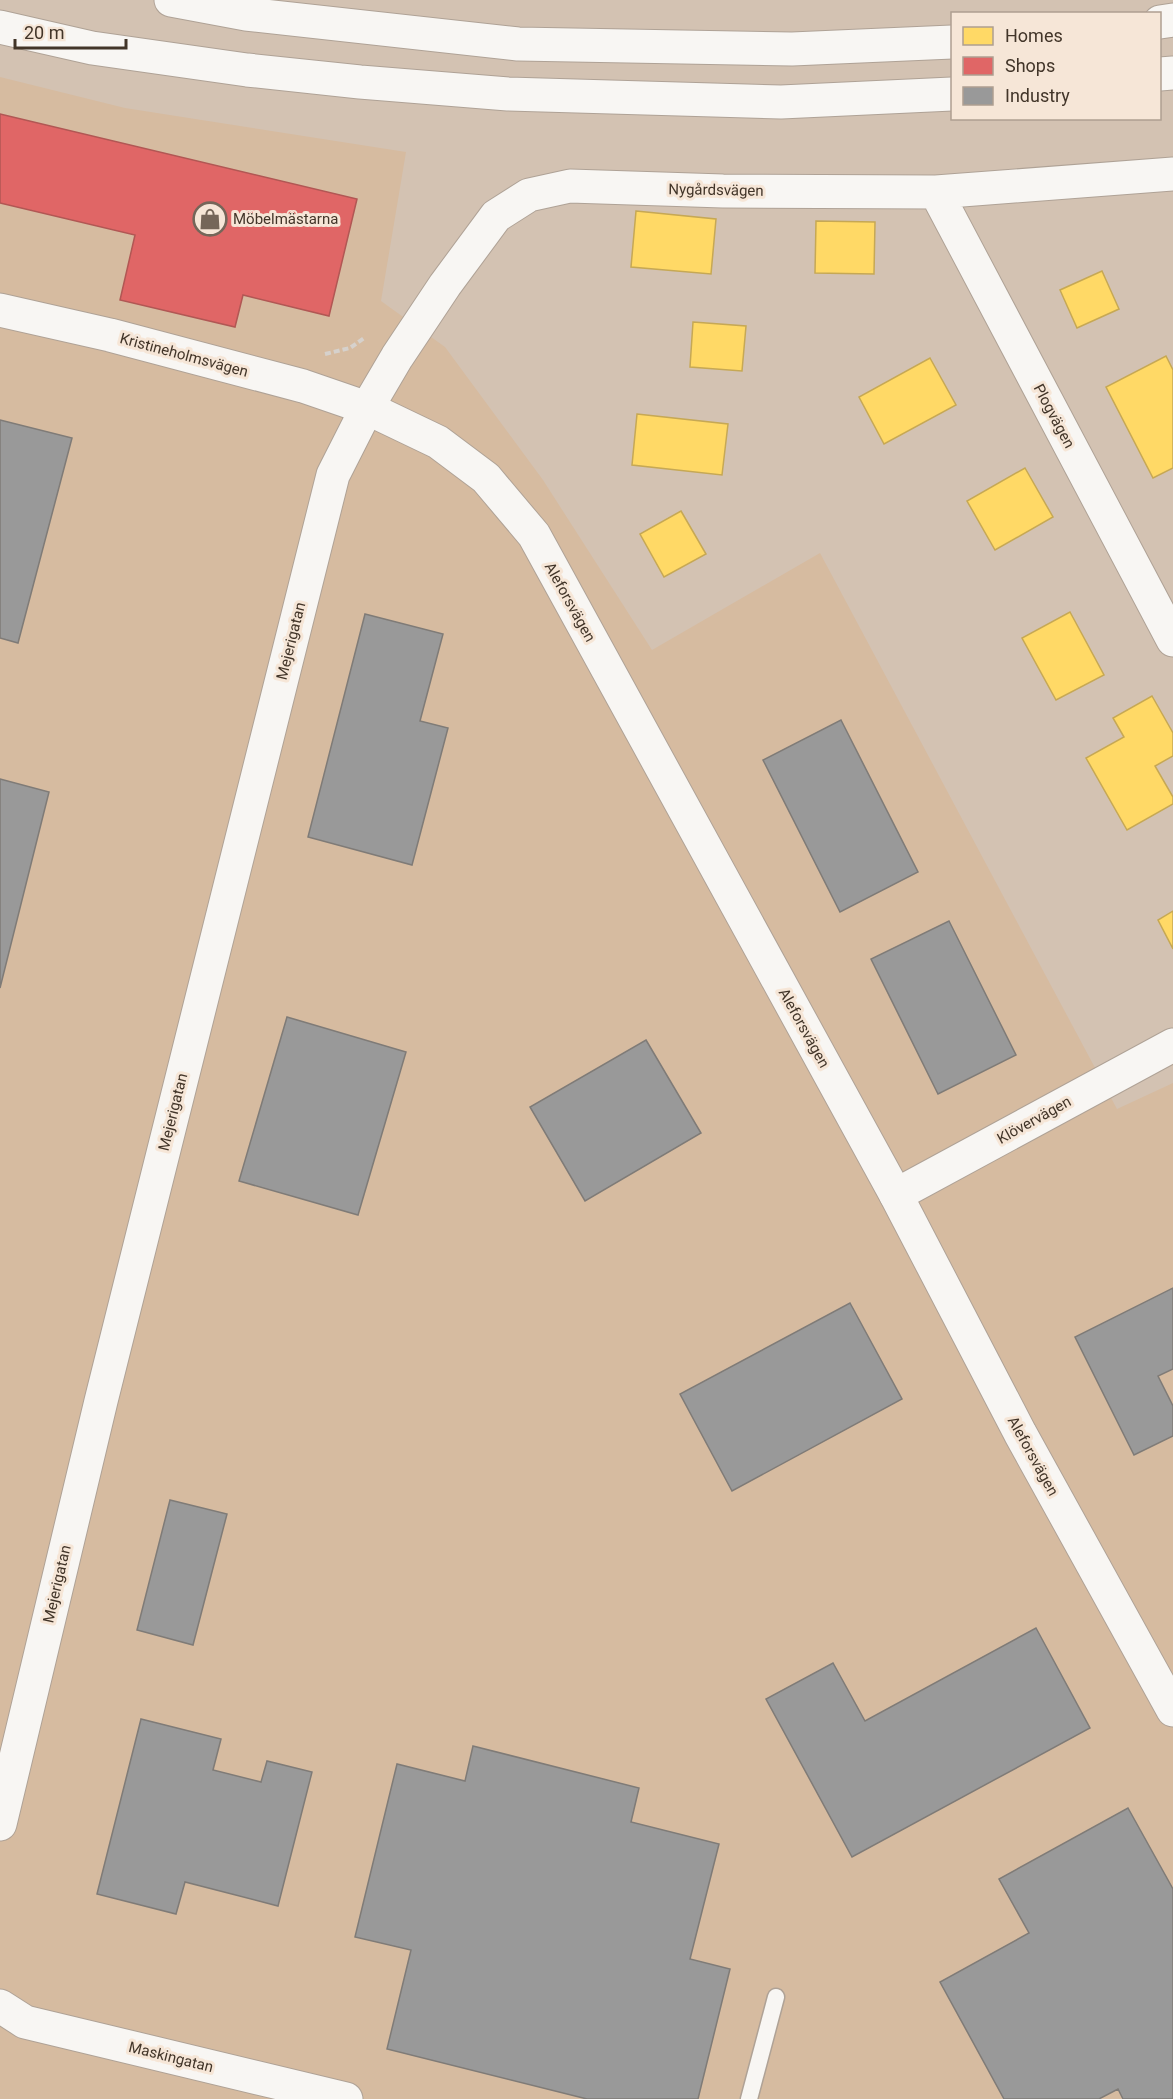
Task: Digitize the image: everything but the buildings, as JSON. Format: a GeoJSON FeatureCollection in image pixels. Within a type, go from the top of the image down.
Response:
{"type":"FeatureCollection","features":[{"type":"Feature","properties":{"kind":"main road"},"geometry":{"type":"LineString","coordinates":[[171,0],[246,14],[518,44],[792,49],[951,42]]}},
{"type":"Feature","properties":{"kind":"main road"},"geometry":{"type":"LineString","coordinates":[[0,27],[92,48],[248,70],[508,94],[781,102],[951,94]]}},
{"type":"Feature","properties":{"kind":"main road","name":"Nygårdsvägen"},"geometry":{"type":"LineString","coordinates":[[367,408],[397,357],[439,294],[496,216],[529,195],[570,186],[723,191],[936,192],[1173,174]]}},
{"type":"Feature","properties":{"kind":"main road","name":"Plogvägen"},"geometry":{"type":"LineString","coordinates":[[936,192],[1173,640]]}},
{"type":"Feature","properties":{"kind":"main road","name":"Kristineholmsvägen"},"geometry":{"type":"LineString","coordinates":[[0,310],[110,335],[303,386],[367,408]]}},
{"type":"Feature","properties":{"kind":"main road","name":"Aleforsvägen"},"geometry":{"type":"LineString","coordinates":[[367,408],[438,442],[486,478],[534,535],[896,1196],[1020,1433],[1173,1710]]}},
{"type":"Feature","properties":{"kind":"main road","name":"Mejerigatan"},"geometry":{"type":"LineString","coordinates":[[0,1824],[98,1413],[330,487],[345,448],[367,408]]}},
{"type":"Feature","properties":{"kind":"main road","name":"Klövervägen"},"geometry":{"type":"LineString","coordinates":[[896,1196],[1173,1045]]}},
{"type":"Feature","properties":{"kind":"main road","name":"Maskingatan"},"geometry":{"type":"LineString","coordinates":[[0,2006],[24,2022],[345,2099]]}},
{"type":"Feature","properties":{"kind":"lane"},"geometry":{"type":"LineString","coordinates":[[749,2099],[776,1996]]}},
{"type":"Feature","properties":{"kind":"shaded area"},"geometry":{"type":"Polygon","coordinates":[[[0,77],[125,108],[406,152],[381,301],[445,347],[543,480],[652,650],[820,553],[1117,1109],[1173,1083],[1173,2099],[0,2099],[0,77]]]}},
{"type":"Feature","properties":{"kind":"place","name":"Möbelmästarna"},"geometry":{"type":"Point","coordinates":[210,219]}}]}
